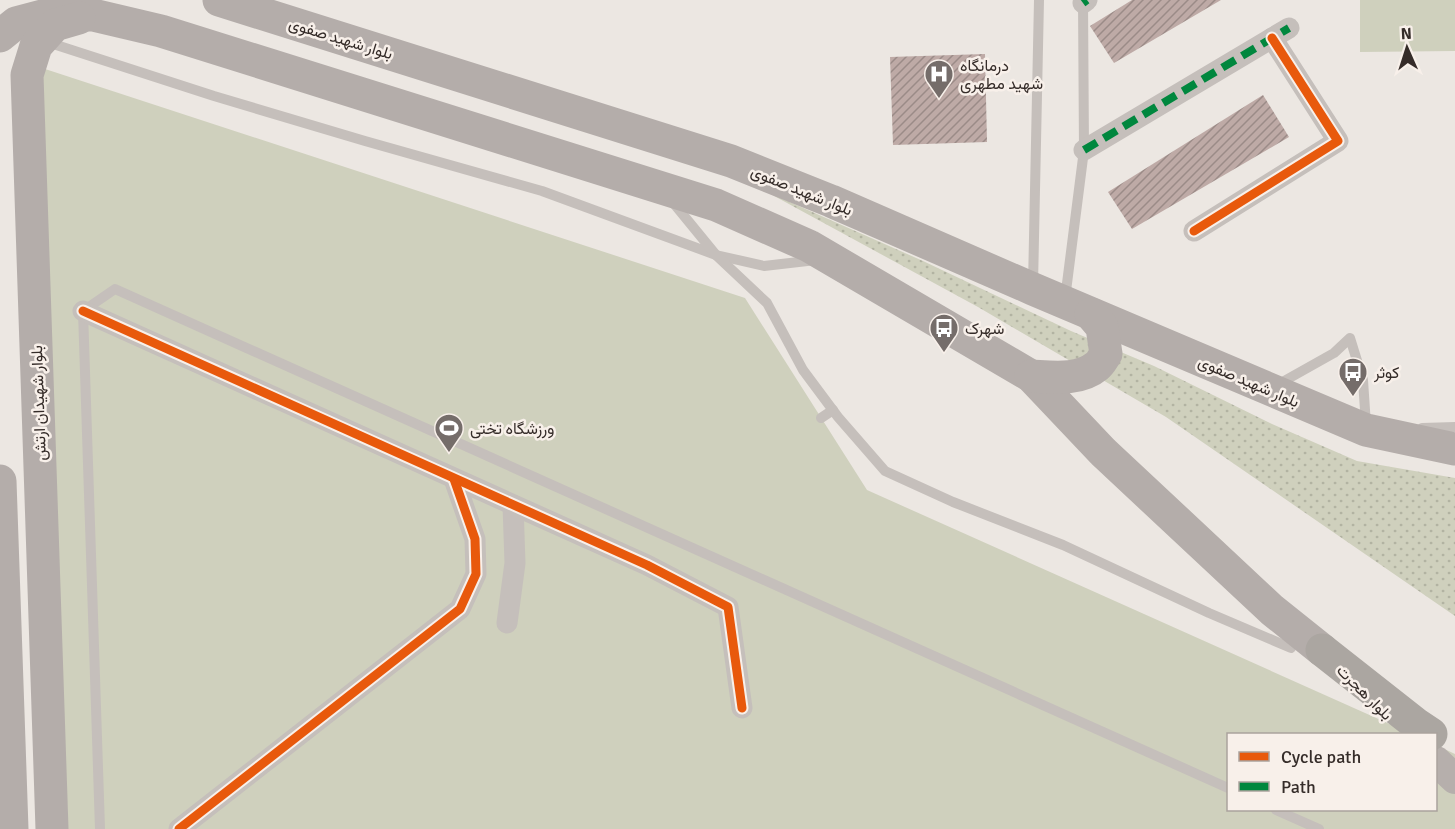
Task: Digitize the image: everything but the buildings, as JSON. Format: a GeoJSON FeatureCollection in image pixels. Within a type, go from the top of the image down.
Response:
{"type":"FeatureCollection","features":[{"type":"Feature","properties":{"kind":"highway"},"geometry":{"type":"LineString","coordinates":[[1306,649],[1428,733]]}},
{"type":"Feature","properties":{"kind":"highway"},"geometry":{"type":"LineString","coordinates":[[1437,738],[1455,750]]}},
{"type":"Feature","properties":{"kind":"main road","name":"بلوار شهید صفوی"},"geometry":{"type":"LineString","coordinates":[[219,0],[732,161],[831,201],[1033,290],[1366,430]]}},
{"type":"Feature","properties":{"kind":"main road"},"geometry":{"type":"LineString","coordinates":[[0,36],[16,23],[46,15],[93,15],[161,31],[716,205],[809,246],[1031,376],[1102,452],[1272,610],[1306,649]]}},
{"type":"Feature","properties":{"kind":"main road"},"geometry":{"type":"LineString","coordinates":[[41,40],[55,25],[93,15]]}},
{"type":"Feature","properties":{"kind":"main road","name":"بلوار شهیدان ارتش"},"geometry":{"type":"LineString","coordinates":[[41,40],[36,46],[27,75],[52,829]]}},
{"type":"Feature","properties":{"kind":"main road"},"geometry":{"type":"LineString","coordinates":[[1031,376],[1062,378],[1081,375],[1098,366],[1106,354],[1102,327],[1078,308]]}},
{"type":"Feature","properties":{"kind":"main road"},"geometry":{"type":"LineString","coordinates":[[1366,430],[1455,449]]}},
{"type":"Feature","properties":{"kind":"main road"},"geometry":{"type":"LineString","coordinates":[[0,481],[12,829]]}},
{"type":"Feature","properties":{"kind":"main road","name":"بلوار هجرت"},"geometry":{"type":"LineString","coordinates":[[1306,649],[1406,733]]}},
{"type":"Feature","properties":{"kind":"main road"},"geometry":{"type":"LineString","coordinates":[[1437,763],[1455,779]]}},
{"type":"Feature","properties":{"kind":"street"},"geometry":{"type":"LineString","coordinates":[[1084,150],[1281,33],[1338,141],[1194,231]]}},
{"type":"Feature","properties":{"kind":"street"},"geometry":{"type":"LineString","coordinates":[[83,311],[647,565],[728,607],[742,708]]}},
{"type":"Feature","properties":{"kind":"street"},"geometry":{"type":"LineString","coordinates":[[179,829],[460,609],[476,574],[475,539],[454,479]]}},
{"type":"Feature","properties":{"kind":"street"},"geometry":{"type":"LineString","coordinates":[[507,623],[515,563],[513,505]]}},
{"type":"Feature","properties":{"kind":"lane"},"geometry":{"type":"LineString","coordinates":[[1033,290],[1040,0]]}},
{"type":"Feature","properties":{"kind":"lane"},"geometry":{"type":"LineString","coordinates":[[1078,308],[1084,150],[1084,1]]}},
{"type":"Feature","properties":{"kind":"lane"},"geometry":{"type":"LineString","coordinates":[[41,40],[225,100],[542,191],[716,255],[764,266],[831,259]]}},
{"type":"Feature","properties":{"kind":"lane"},"geometry":{"type":"LineString","coordinates":[[661,188],[716,255],[766,303],[803,370],[833,410],[885,471],[953,502],[1063,545],[1209,613],[1306,649]]}},
{"type":"Feature","properties":{"kind":"lane"},"geometry":{"type":"LineString","coordinates":[[100,829],[83,311],[115,289],[1227,788]]}},
{"type":"Feature","properties":{"kind":"lane"},"geometry":{"type":"LineString","coordinates":[[1269,389],[1334,353],[1350,338],[1363,380],[1366,430],[1455,427]]}},
{"type":"Feature","properties":{"kind":"lane"},"geometry":{"type":"LineString","coordinates":[[821,418],[833,410]]}},
{"type":"Feature","properties":{"kind":"lane"},"geometry":{"type":"LineString","coordinates":[[1278,811],[1319,829]]}},
{"type":"Feature","properties":{"kind":"green space"},"geometry":{"type":"Polygon","coordinates":[[[1360,0],[1455,0],[1455,51],[1360,52],[1360,0]]]}},
{"type":"Feature","properties":{"kind":"green space","name":"ورزشگاه تختی"},"geometry":{"type":"Polygon","coordinates":[[[39,67],[745,298],[867,490],[1410,733],[1227,733],[1227,811],[1437,811],[1437,745],[1455,754],[1455,829],[68,829],[39,67]]]}},
{"type":"Feature","properties":{"kind":"green space"},"geometry":{"type":"Polygon","coordinates":[[[765,191],[923,261],[1071,331],[1154,366],[1272,424],[1357,461],[1455,478],[1455,616],[1166,417],[978,307],[765,191]]]}},
{"type":"Feature","properties":{"kind":"marked path"},"geometry":{"type":"LineString","coordinates":[[1083,3],[1087,0]]}},
{"type":"Feature","properties":{"kind":"marked path"},"geometry":{"type":"LineString","coordinates":[[1084,150],[1289,28]]}},
{"type":"Feature","properties":{"kind":"cycle path"},"geometry":{"type":"LineString","coordinates":[[1194,231],[1338,141],[1272,38]]}},
{"type":"Feature","properties":{"kind":"cycle path"},"geometry":{"type":"LineString","coordinates":[[83,311],[647,565],[728,607],[742,708]]}},
{"type":"Feature","properties":{"kind":"cycle path"},"geometry":{"type":"LineString","coordinates":[[179,829],[460,609],[476,574],[475,539],[454,479]]}},
{"type":"Feature","properties":{"kind":"place","name":"درمانگاه شهید مطهری"},"geometry":{"type":"Point","coordinates":[939,100]}},
{"type":"Feature","properties":{"kind":"place","name":"شهرک"},"geometry":{"type":"Point","coordinates":[944,354]}},
{"type":"Feature","properties":{"kind":"place","name":"کوثر"},"geometry":{"type":"Point","coordinates":[1353,398]}},
{"type":"Feature","properties":{"kind":"place","name":"ورزشگاه تختی"},"geometry":{"type":"Point","coordinates":[449,454]}}]}
